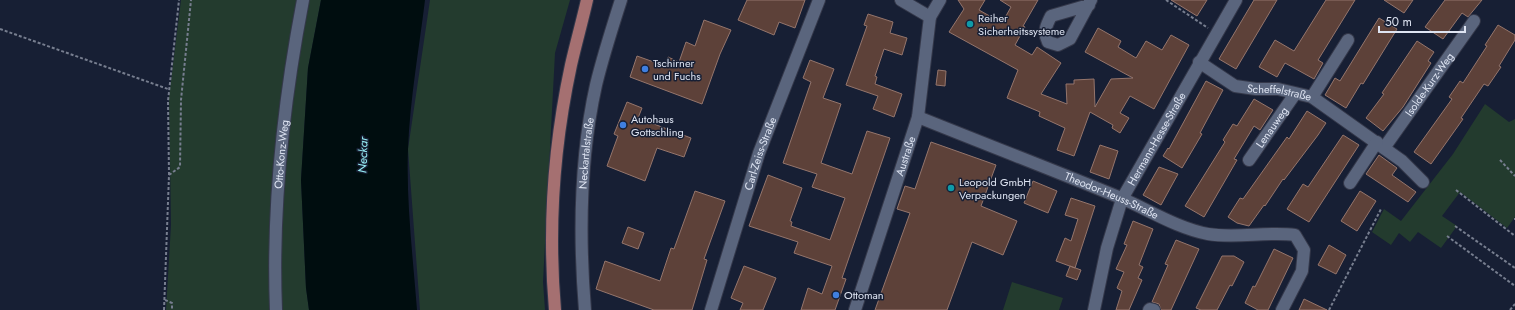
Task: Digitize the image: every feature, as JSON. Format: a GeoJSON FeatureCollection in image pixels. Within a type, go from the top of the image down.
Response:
{"type":"FeatureCollection","features":[{"type":"Feature","properties":{"kind":"main road"},"geometry":{"type":"LineString","coordinates":[[555,310],[554,188],[560,133],[571,65],[587,0]]}},
{"type":"Feature","properties":{"kind":"street","name":"Otto-Konz-Weg"},"geometry":{"type":"LineString","coordinates":[[276,310],[275,282],[279,176],[297,32],[303,0]]}},
{"type":"Feature","properties":{"kind":"street","name":"Neckartalstraße"},"geometry":{"type":"LineString","coordinates":[[585,310],[581,255],[588,141],[596,86],[607,41],[621,0]]}},
{"type":"Feature","properties":{"kind":"street","name":"Carl-Zeiss-Straße"},"geometry":{"type":"LineString","coordinates":[[711,310],[759,153],[819,0]]}},
{"type":"Feature","properties":{"kind":"street"},"geometry":{"type":"LineString","coordinates":[[901,0],[930,17]]}},
{"type":"Feature","properties":{"kind":"street","name":"Austraße"},"geometry":{"type":"LineString","coordinates":[[855,310],[918,117],[930,17],[940,0]]}},
{"type":"Feature","properties":{"kind":"street","name":"Hermann-Hesse-Straße"},"geometry":{"type":"LineString","coordinates":[[1094,310],[1107,248],[1122,199],[1199,62],[1236,0]]}},
{"type":"Feature","properties":{"kind":"street","name":"Isolde-Kurz-Weg"},"geometry":{"type":"LineString","coordinates":[[1381,145],[1474,21]]}},
{"type":"Feature","properties":{"kind":"street"},"geometry":{"type":"LineString","coordinates":[[1312,97],[1348,40]]}},
{"type":"Feature","properties":{"kind":"street","name":"Scheffelstraße"},"geometry":{"type":"LineString","coordinates":[[1199,62],[1235,86],[1256,89],[1278,89],[1294,94],[1312,97],[1402,161],[1423,182]]}},
{"type":"Feature","properties":{"kind":"street","name":"Lenauweg"},"geometry":{"type":"LineString","coordinates":[[1249,160],[1294,94]]}},
{"type":"Feature","properties":{"kind":"street","name":"Theodor-Heuss-Straße"},"geometry":{"type":"LineString","coordinates":[[918,117],[1122,199],[1166,219],[1207,234],[1242,237],[1277,233],[1295,235],[1304,250],[1302,270],[1282,310]]}},
{"type":"Feature","properties":{"kind":"street"},"geometry":{"type":"LineString","coordinates":[[1350,183],[1381,145]]}},
{"type":"Feature","properties":{"kind":"street"},"geometry":{"type":"LineString","coordinates":[[1149,310],[1150,308],[1154,310]]}},
{"type":"Feature","properties":{"kind":"path"},"geometry":{"type":"LineString","coordinates":[[164,310],[169,174],[169,89],[179,0]]}},
{"type":"Feature","properties":{"kind":"path"},"geometry":{"type":"LineString","coordinates":[[169,174],[180,167],[181,100],[191,0]]}},
{"type":"Feature","properties":{"kind":"path"},"geometry":{"type":"LineString","coordinates":[[1166,0],[1216,33]]}},
{"type":"Feature","properties":{"kind":"path"},"geometry":{"type":"LineString","coordinates":[[0,29],[169,89]]}},
{"type":"Feature","properties":{"kind":"path"},"geometry":{"type":"LineString","coordinates":[[1500,160],[1515,176]]}},
{"type":"Feature","properties":{"kind":"path"},"geometry":{"type":"LineString","coordinates":[[1456,190],[1515,236]]}},
{"type":"Feature","properties":{"kind":"path"},"geometry":{"type":"LineString","coordinates":[[1329,310],[1380,209]]}},
{"type":"Feature","properties":{"kind":"path"},"geometry":{"type":"LineString","coordinates":[[1455,226],[1515,268]]}},
{"type":"Feature","properties":{"kind":"path"},"geometry":{"type":"LineString","coordinates":[[1447,236],[1515,286]]}},
{"type":"Feature","properties":{"kind":"path"},"geometry":{"type":"LineString","coordinates":[[165,300],[172,303],[172,310]]}},
{"type":"Feature","properties":{"kind":"path"},"geometry":{"type":"LineString","coordinates":[[1510,310],[1515,304]]}},
{"type":"Feature","properties":{"kind":"green space"},"geometry":{"type":"Polygon","coordinates":[[[181,0],[321,0],[308,68],[301,180],[306,288],[309,310],[166,310],[171,225],[169,97],[181,0]]]}},
{"type":"Feature","properties":{"kind":"green space"},"geometry":{"type":"Polygon","coordinates":[[[430,0],[570,0],[555,53],[543,282],[545,310],[420,310],[408,149],[430,0]]]}},
{"type":"Feature","properties":{"kind":"green space"},"geometry":{"type":"Polygon","coordinates":[[[1485,104],[1509,122],[1515,119],[1515,217],[1507,228],[1460,192],[1442,216],[1457,226],[1441,248],[1418,232],[1410,242],[1399,233],[1391,245],[1372,232],[1384,209],[1401,221],[1453,154],[1485,104]]]}},
{"type":"Feature","properties":{"kind":"green space"},"geometry":{"type":"Polygon","coordinates":[[[1012,282],[1063,298],[1059,310],[1003,310],[1012,282]]]}},
{"type":"Feature","properties":{"kind":"water","name":"Neckar"},"geometry":{"type":"Polygon","coordinates":[[[321,0],[425,0],[413,93],[408,149],[409,209],[417,310],[309,310],[306,288],[301,180],[308,68],[321,0]]]}},
{"type":"Feature","properties":{"kind":"building"},"geometry":{"type":"Polygon","coordinates":[[[747,0],[805,0],[795,28],[779,22],[774,35],[738,20],[747,0]]]}},
{"type":"Feature","properties":{"kind":"building"},"geometry":{"type":"Polygon","coordinates":[[[958,0],[985,0],[979,10],[1002,23],[1011,7],[1000,0],[1038,0],[1023,26],[1025,27],[1015,45],[1032,55],[1037,47],[1061,63],[1041,94],[1067,104],[1066,84],[1074,84],[1074,80],[1094,79],[1095,107],[1111,79],[1133,78],[1085,52],[1098,28],[1121,41],[1118,47],[1136,58],[1146,41],[1162,50],[1171,35],[1189,45],[1154,109],[1130,96],[1120,113],[1129,118],[1120,133],[1112,128],[1113,125],[1090,112],[1074,156],[1057,150],[1065,128],[1039,116],[1040,112],[1007,98],[1018,70],[949,32],[964,9],[958,0]]]}},
{"type":"Feature","properties":{"kind":"building"},"geometry":{"type":"Polygon","coordinates":[[[1171,0],[1207,0],[1197,16],[1171,0]]]}},
{"type":"Feature","properties":{"kind":"building"},"geometry":{"type":"Polygon","coordinates":[[[1254,0],[1277,0],[1236,69],[1219,59],[1254,0]]]}},
{"type":"Feature","properties":{"kind":"building"},"geometry":{"type":"Polygon","coordinates":[[[1326,0],[1355,0],[1318,60],[1323,63],[1314,79],[1285,63],[1277,77],[1259,67],[1275,40],[1294,51],[1326,0]]]}},
{"type":"Feature","properties":{"kind":"building"},"geometry":{"type":"Polygon","coordinates":[[[1384,0],[1413,0],[1404,13],[1384,0]]]}},
{"type":"Feature","properties":{"kind":"building"},"geometry":{"type":"Polygon","coordinates":[[[1445,0],[1482,0],[1468,17],[1462,13],[1443,39],[1425,27],[1445,0]]]}},
{"type":"Feature","properties":{"kind":"building"},"geometry":{"type":"Polygon","coordinates":[[[868,14],[893,22],[890,33],[907,38],[902,55],[884,49],[875,76],[877,77],[875,84],[902,94],[894,117],[873,109],[878,96],[846,85],[867,26],[864,25],[868,14]]]}},
{"type":"Feature","properties":{"kind":"building"},"geometry":{"type":"Polygon","coordinates":[[[1379,18],[1397,29],[1363,84],[1361,83],[1346,108],[1325,95],[1335,78],[1340,81],[1379,18]]]}},
{"type":"Feature","properties":{"kind":"building"},"geometry":{"type":"Polygon","coordinates":[[[704,20],[731,30],[720,54],[702,104],[630,77],[637,56],[665,66],[668,57],[679,62],[686,42],[695,46],[704,20]]]}},
{"type":"Feature","properties":{"kind":"building"},"geometry":{"type":"Polygon","coordinates":[[[1498,25],[1515,35],[1515,40],[1499,66],[1501,67],[1488,86],[1484,84],[1461,118],[1463,119],[1431,164],[1414,152],[1452,99],[1449,97],[1460,81],[1463,83],[1487,46],[1485,45],[1498,25]]]}},
{"type":"Feature","properties":{"kind":"building"},"geometry":{"type":"Polygon","coordinates":[[[1417,41],[1434,52],[1428,61],[1431,63],[1403,107],[1383,131],[1366,118],[1384,94],[1382,93],[1417,41]]]}},
{"type":"Feature","properties":{"kind":"building"},"geometry":{"type":"Polygon","coordinates":[[[810,60],[834,69],[823,98],[841,104],[821,163],[852,174],[867,131],[890,138],[842,278],[846,279],[835,310],[801,310],[808,288],[822,294],[832,266],[794,253],[798,242],[749,226],[768,175],[802,188],[790,221],[792,222],[791,226],[830,240],[845,198],[812,187],[817,174],[783,163],[811,82],[803,78],[810,60]]]}},
{"type":"Feature","properties":{"kind":"building"},"geometry":{"type":"Polygon","coordinates":[[[938,70],[946,71],[945,86],[936,85],[938,70]]]}},
{"type":"Feature","properties":{"kind":"building"},"geometry":{"type":"Polygon","coordinates":[[[1206,81],[1223,90],[1200,133],[1202,134],[1182,168],[1163,156],[1168,148],[1169,149],[1206,81]]]}},
{"type":"Feature","properties":{"kind":"building"},"geometry":{"type":"Polygon","coordinates":[[[1254,99],[1273,110],[1260,130],[1254,126],[1234,159],[1237,160],[1204,217],[1185,206],[1225,142],[1223,140],[1233,124],[1237,126],[1254,99]]]}},
{"type":"Feature","properties":{"kind":"building"},"geometry":{"type":"Polygon","coordinates":[[[627,102],[642,108],[638,118],[691,138],[684,157],[657,148],[645,181],[607,166],[618,136],[614,134],[627,102]]]}},
{"type":"Feature","properties":{"kind":"building"},"geometry":{"type":"Polygon","coordinates":[[[1307,111],[1326,123],[1318,135],[1284,180],[1283,179],[1265,206],[1264,205],[1249,226],[1237,223],[1228,217],[1240,198],[1243,199],[1287,137],[1289,139],[1307,111]]]}},
{"type":"Feature","properties":{"kind":"building"},"geometry":{"type":"Polygon","coordinates":[[[1343,135],[1359,145],[1309,222],[1287,209],[1303,184],[1308,187],[1343,135]]]}},
{"type":"Feature","properties":{"kind":"building"},"geometry":{"type":"Polygon","coordinates":[[[931,142],[996,165],[981,206],[1017,221],[1003,255],[972,242],[947,310],[875,310],[910,213],[897,209],[905,186],[915,189],[931,142]]]}},
{"type":"Feature","properties":{"kind":"building"},"geometry":{"type":"Polygon","coordinates":[[[1100,145],[1118,151],[1109,179],[1090,172],[1100,145]]]}},
{"type":"Feature","properties":{"kind":"building"},"geometry":{"type":"Polygon","coordinates":[[[1379,155],[1397,168],[1392,175],[1416,192],[1408,202],[1366,174],[1379,155]]]}},
{"type":"Feature","properties":{"kind":"building"},"geometry":{"type":"Polygon","coordinates":[[[1159,167],[1178,174],[1161,205],[1143,195],[1159,167]]]}},
{"type":"Feature","properties":{"kind":"building"},"geometry":{"type":"Polygon","coordinates":[[[1033,181],[1057,191],[1048,213],[1024,203],[1033,181]]]}},
{"type":"Feature","properties":{"kind":"building"},"geometry":{"type":"Polygon","coordinates":[[[695,191],[725,201],[704,259],[707,260],[692,310],[654,310],[596,289],[605,261],[660,281],[671,248],[674,249],[695,191]]]}},
{"type":"Feature","properties":{"kind":"building"},"geometry":{"type":"Polygon","coordinates":[[[1360,191],[1376,201],[1357,231],[1341,221],[1360,191]]]}},
{"type":"Feature","properties":{"kind":"building"},"geometry":{"type":"Polygon","coordinates":[[[1071,198],[1095,206],[1075,268],[1056,261],[1065,238],[1071,241],[1078,219],[1065,215],[1071,198]]]}},
{"type":"Feature","properties":{"kind":"building"},"geometry":{"type":"Polygon","coordinates":[[[1133,221],[1153,229],[1139,265],[1143,267],[1138,278],[1142,280],[1129,310],[1116,310],[1122,291],[1117,288],[1124,272],[1116,269],[1127,245],[1124,244],[1133,221]]]}},
{"type":"Feature","properties":{"kind":"building"},"geometry":{"type":"Polygon","coordinates":[[[628,227],[644,233],[638,249],[622,243],[628,227]]]}},
{"type":"Feature","properties":{"kind":"building"},"geometry":{"type":"Polygon","coordinates":[[[1176,240],[1199,249],[1171,310],[1161,310],[1159,304],[1152,302],[1168,265],[1165,264],[1176,240]]]}},
{"type":"Feature","properties":{"kind":"building"},"geometry":{"type":"Polygon","coordinates":[[[1329,245],[1346,255],[1336,274],[1318,265],[1329,245]]]}},
{"type":"Feature","properties":{"kind":"building"},"geometry":{"type":"Polygon","coordinates":[[[1274,249],[1293,258],[1268,310],[1258,310],[1245,303],[1253,286],[1255,287],[1274,249]]]}},
{"type":"Feature","properties":{"kind":"building"},"geometry":{"type":"Polygon","coordinates":[[[1222,256],[1234,256],[1244,262],[1232,286],[1230,285],[1217,310],[1201,310],[1196,308],[1222,256]]]}},
{"type":"Feature","properties":{"kind":"building"},"geometry":{"type":"Polygon","coordinates":[[[744,266],[776,278],[763,310],[740,310],[743,303],[731,298],[744,266]]]}},
{"type":"Feature","properties":{"kind":"building"},"geometry":{"type":"Polygon","coordinates":[[[1070,266],[1081,270],[1077,280],[1066,276],[1070,266]]]}},
{"type":"Feature","properties":{"kind":"building"},"geometry":{"type":"Polygon","coordinates":[[[1304,299],[1327,310],[1299,310],[1304,299]]]}},
{"type":"Feature","properties":{"kind":"place","name":"Reiher Sicherheitssysteme"},"geometry":{"type":"Point","coordinates":[970,24]}},
{"type":"Feature","properties":{"kind":"place","name":"Tschirner und Fuchs"},"geometry":{"type":"Point","coordinates":[645,69]}},
{"type":"Feature","properties":{"kind":"place","name":"Autohaus Gottschling"},"geometry":{"type":"Point","coordinates":[623,125]}},
{"type":"Feature","properties":{"kind":"place","name":"Leopold GmbH Verpackungen"},"geometry":{"type":"Point","coordinates":[951,188]}},
{"type":"Feature","properties":{"kind":"place","name":"Ottoman"},"geometry":{"type":"Point","coordinates":[836,295]}}]}
